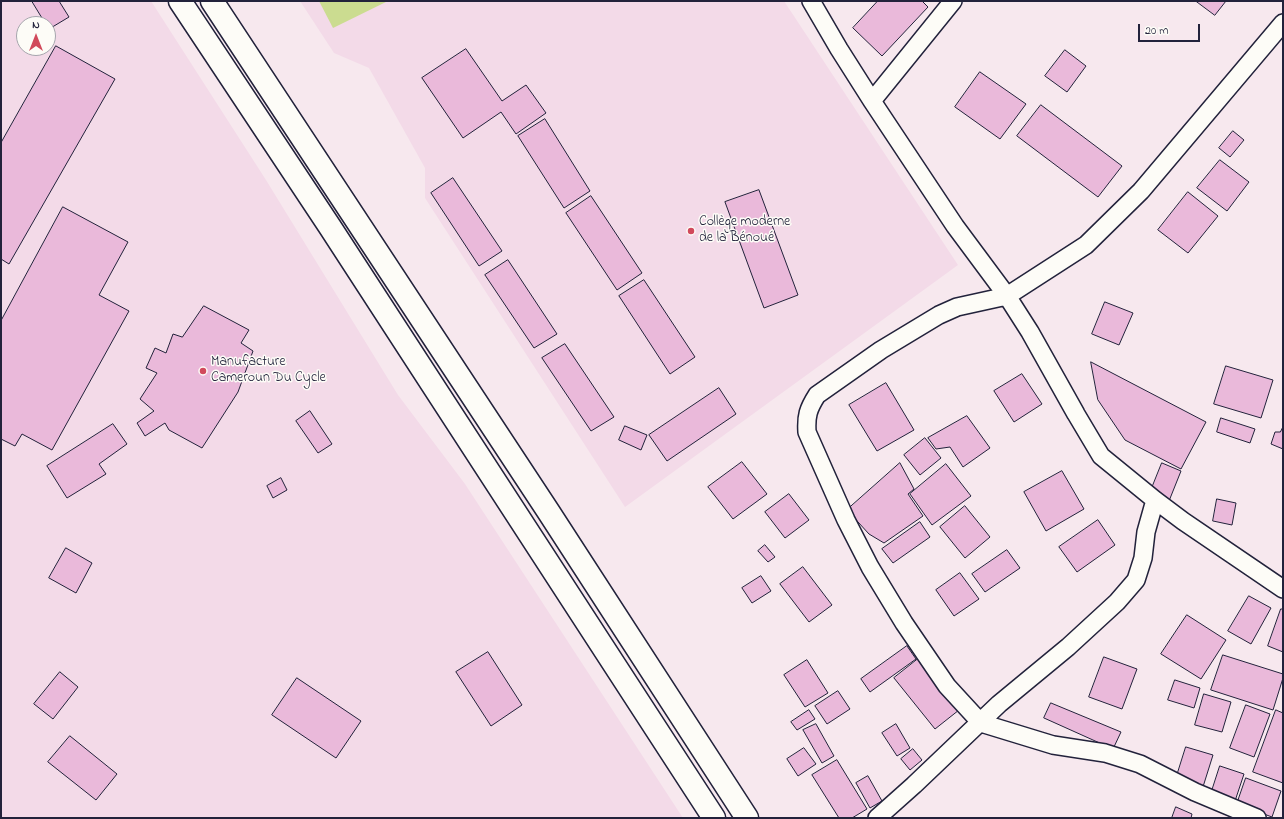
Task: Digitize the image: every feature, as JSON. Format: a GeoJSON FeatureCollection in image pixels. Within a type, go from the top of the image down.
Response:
{"type":"FeatureCollection","features":[{"type":"Feature","properties":{"kind":"main road"},"geometry":{"type":"LineString","coordinates":[[180,1],[283,155],[714,818]]}},
{"type":"Feature","properties":{"kind":"main road"},"geometry":{"type":"LineString","coordinates":[[212,1],[747,818]]}},
{"type":"Feature","properties":{"kind":"main road"},"geometry":{"type":"LineString","coordinates":[[283,155],[304,140]]}},
{"type":"Feature","properties":{"kind":"main road"},"geometry":{"type":"LineString","coordinates":[[668,747],[691,734]]}},
{"type":"Feature","properties":{"kind":"street"},"geometry":{"type":"LineString","coordinates":[[812,1],[839,49],[872,101],[955,226],[1007,296],[1030,332],[1101,456],[1155,500],[1283,589]]}},
{"type":"Feature","properties":{"kind":"street"},"geometry":{"type":"LineString","coordinates":[[872,101],[953,1]]}},
{"type":"Feature","properties":{"kind":"street"},"geometry":{"type":"LineString","coordinates":[[1257,818],[1195,792],[1140,764],[1105,754],[1053,745],[981,722],[947,686],[904,623],[870,568],[846,520],[807,432],[806,420],[810,406],[817,395],[888,346],[939,315],[957,307],[1007,296],[1086,245],[1142,191],[1283,23]]}},
{"type":"Feature","properties":{"kind":"street"},"geometry":{"type":"LineString","coordinates":[[877,818],[999,704],[1068,646],[1117,602],[1136,580],[1143,558],[1146,532],[1155,500]]}},
{"type":"Feature","properties":{"kind":"shaded area"},"geometry":{"type":"Polygon","coordinates":[[[1,1],[151,1],[266,180],[398,395],[465,484],[683,818],[1,818],[1,1]]]}},
{"type":"Feature","properties":{"kind":"shaded area","name":"Collège moderne de la Bénoué"},"geometry":{"type":"Polygon","coordinates":[[[300,1],[784,1],[958,265],[625,507],[425,198],[425,168],[369,68],[334,53],[300,1]]]}},
{"type":"Feature","properties":{"kind":"green space"},"geometry":{"type":"Polygon","coordinates":[[[319,1],[388,1],[333,28],[319,1]]]}},
{"type":"Feature","properties":{"kind":"building"},"geometry":{"type":"Polygon","coordinates":[[[32,1],[59,1],[69,17],[56,25],[56,16],[41,16],[32,1]]]}},
{"type":"Feature","properties":{"kind":"building"},"geometry":{"type":"Polygon","coordinates":[[[878,1],[922,1],[928,7],[882,56],[853,28],[878,1]]]}},
{"type":"Feature","properties":{"kind":"building"},"geometry":{"type":"Polygon","coordinates":[[[1196,1],[1226,1],[1215,15],[1196,1]]]}},
{"type":"Feature","properties":{"kind":"building"},"geometry":{"type":"Polygon","coordinates":[[[56,46],[115,79],[9,264],[1,259],[1,143],[50,56],[56,56],[56,46]]]}},
{"type":"Feature","properties":{"kind":"building"},"geometry":{"type":"Polygon","coordinates":[[[466,49],[502,101],[526,85],[546,113],[516,134],[501,112],[463,138],[422,78],[466,49]]]}},
{"type":"Feature","properties":{"kind":"building"},"geometry":{"type":"Polygon","coordinates":[[[1065,50],[1086,66],[1067,92],[1045,76],[1065,50]]]}},
{"type":"Feature","properties":{"kind":"building"},"geometry":{"type":"Polygon","coordinates":[[[980,72],[1026,104],[1000,139],[955,107],[980,72]]]}},
{"type":"Feature","properties":{"kind":"building"},"geometry":{"type":"Polygon","coordinates":[[[1041,105],[1122,166],[1098,197],[1017,136],[1041,105]]]}},
{"type":"Feature","properties":{"kind":"building"},"geometry":{"type":"Polygon","coordinates":[[[545,119],[590,191],[564,208],[518,136],[545,119]]]}},
{"type":"Feature","properties":{"kind":"building"},"geometry":{"type":"Polygon","coordinates":[[[1233,131],[1244,140],[1230,157],[1219,148],[1233,131]]]}},
{"type":"Feature","properties":{"kind":"building"},"geometry":{"type":"Polygon","coordinates":[[[1220,160],[1249,182],[1227,211],[1197,188],[1220,160]]]}},
{"type":"Feature","properties":{"kind":"building"},"geometry":{"type":"Polygon","coordinates":[[[453,178],[502,251],[479,266],[431,193],[453,178]]]}},
{"type":"Feature","properties":{"kind":"building"},"geometry":{"type":"Polygon","coordinates":[[[759,190],[798,295],[764,308],[725,202],[759,190]]]}},
{"type":"Feature","properties":{"kind":"building"},"geometry":{"type":"Polygon","coordinates":[[[1188,192],[1218,216],[1188,253],[1158,230],[1188,192]]]}},
{"type":"Feature","properties":{"kind":"building"},"geometry":{"type":"Polygon","coordinates":[[[591,196],[642,273],[617,290],[566,213],[591,196]]]}},
{"type":"Feature","properties":{"kind":"building"},"geometry":{"type":"Polygon","coordinates":[[[63,207],[128,242],[99,295],[129,311],[52,450],[22,434],[15,446],[1,439],[1,321],[63,207]]]}},
{"type":"Feature","properties":{"kind":"building"},"geometry":{"type":"Polygon","coordinates":[[[508,260],[557,334],[534,348],[485,275],[508,260]]]}},
{"type":"Feature","properties":{"kind":"building"},"geometry":{"type":"Polygon","coordinates":[[[644,280],[695,357],[670,374],[619,296],[644,280]]]}},
{"type":"Feature","properties":{"kind":"building"},"geometry":{"type":"Polygon","coordinates":[[[1105,302],[1133,313],[1119,345],[1092,334],[1105,302]]]}},
{"type":"Feature","properties":{"kind":"building"},"geometry":{"type":"Polygon","coordinates":[[[204,306],[249,330],[241,343],[253,351],[238,392],[202,448],[169,430],[165,423],[145,436],[137,423],[154,411],[140,399],[157,373],[146,368],[155,348],[166,353],[173,334],[182,337],[204,306]]]}},
{"type":"Feature","properties":{"kind":"building"},"geometry":{"type":"Polygon","coordinates":[[[565,344],[614,417],[591,431],[542,358],[565,344]]]}},
{"type":"Feature","properties":{"kind":"building"},"geometry":{"type":"Polygon","coordinates":[[[1091,362],[1206,422],[1181,469],[1125,440],[1098,400],[1091,362]]]}},
{"type":"Feature","properties":{"kind":"building"},"geometry":{"type":"Polygon","coordinates":[[[1226,366],[1273,380],[1261,418],[1214,404],[1226,366]]]}},
{"type":"Feature","properties":{"kind":"building"},"geometry":{"type":"Polygon","coordinates":[[[1022,374],[1042,404],[1014,422],[994,391],[1022,374]]]}},
{"type":"Feature","properties":{"kind":"building"},"geometry":{"type":"Polygon","coordinates":[[[886,383],[914,430],[877,451],[849,405],[886,383]]]}},
{"type":"Feature","properties":{"kind":"building"},"geometry":{"type":"Polygon","coordinates":[[[719,388],[736,414],[667,461],[649,435],[719,388]]]}},
{"type":"Feature","properties":{"kind":"building"},"geometry":{"type":"Polygon","coordinates":[[[310,411],[332,444],[318,453],[296,421],[310,411]]]}},
{"type":"Feature","properties":{"kind":"building"},"geometry":{"type":"Polygon","coordinates":[[[967,416],[990,448],[963,467],[950,447],[936,449],[928,438],[967,416]]]}},
{"type":"Feature","properties":{"kind":"building"},"geometry":{"type":"Polygon","coordinates":[[[1221,418],[1255,429],[1250,443],[1217,432],[1221,418]]]}},
{"type":"Feature","properties":{"kind":"building"},"geometry":{"type":"Polygon","coordinates":[[[113,424],[127,444],[99,464],[106,474],[67,498],[47,466],[113,424]]]}},
{"type":"Feature","properties":{"kind":"building"},"geometry":{"type":"Polygon","coordinates":[[[625,426],[647,435],[641,450],[619,440],[625,426]]]}},
{"type":"Feature","properties":{"kind":"building"},"geometry":{"type":"Polygon","coordinates":[[[1283,427],[1283,449],[1271,444],[1275,432],[1280,432],[1283,427]]]}},
{"type":"Feature","properties":{"kind":"building"},"geometry":{"type":"Polygon","coordinates":[[[925,438],[941,458],[920,475],[904,455],[925,438]]]}},
{"type":"Feature","properties":{"kind":"building"},"geometry":{"type":"Polygon","coordinates":[[[742,462],[767,494],[733,519],[708,487],[742,462]]]}},
{"type":"Feature","properties":{"kind":"building"},"geometry":{"type":"Polygon","coordinates":[[[900,463],[914,489],[908,494],[923,516],[884,543],[869,534],[847,510],[900,463]]]}},
{"type":"Feature","properties":{"kind":"building"},"geometry":{"type":"Polygon","coordinates":[[[1162,463],[1181,471],[1169,501],[1150,493],[1162,463]]]}},
{"type":"Feature","properties":{"kind":"building"},"geometry":{"type":"Polygon","coordinates":[[[946,464],[971,496],[932,525],[910,494],[946,464]]]}},
{"type":"Feature","properties":{"kind":"building"},"geometry":{"type":"Polygon","coordinates":[[[1062,471],[1084,509],[1046,531],[1024,492],[1062,471]]]}},
{"type":"Feature","properties":{"kind":"building"},"geometry":{"type":"Polygon","coordinates":[[[281,478],[287,490],[273,498],[267,486],[281,478]]]}},
{"type":"Feature","properties":{"kind":"building"},"geometry":{"type":"Polygon","coordinates":[[[789,494],[809,520],[785,538],[765,512],[789,494]]]}},
{"type":"Feature","properties":{"kind":"building"},"geometry":{"type":"Polygon","coordinates":[[[1217,499],[1236,503],[1232,525],[1213,521],[1217,499]]]}},
{"type":"Feature","properties":{"kind":"building"},"geometry":{"type":"Polygon","coordinates":[[[965,506],[990,537],[965,558],[940,527],[965,506]]]}},
{"type":"Feature","properties":{"kind":"building"},"geometry":{"type":"Polygon","coordinates":[[[1098,520],[1115,545],[1077,572],[1059,547],[1098,520]]]}},
{"type":"Feature","properties":{"kind":"building"},"geometry":{"type":"Polygon","coordinates":[[[920,522],[930,537],[893,563],[882,549],[920,522]]]}},
{"type":"Feature","properties":{"kind":"building"},"geometry":{"type":"Polygon","coordinates":[[[765,545],[775,557],[768,562],[758,551],[765,545]]]}},
{"type":"Feature","properties":{"kind":"building"},"geometry":{"type":"Polygon","coordinates":[[[66,548],[92,563],[76,593],[49,578],[66,548]]]}},
{"type":"Feature","properties":{"kind":"building"},"geometry":{"type":"Polygon","coordinates":[[[1007,550],[1020,568],[985,592],[972,574],[1007,550]]]}},
{"type":"Feature","properties":{"kind":"building"},"geometry":{"type":"Polygon","coordinates":[[[803,567],[832,605],[809,622],[780,584],[803,567]]]}},
{"type":"Feature","properties":{"kind":"building"},"geometry":{"type":"Polygon","coordinates":[[[960,573],[979,599],[954,616],[936,590],[960,573]]]}},
{"type":"Feature","properties":{"kind":"building"},"geometry":{"type":"Polygon","coordinates":[[[761,576],[771,591],[752,603],[742,588],[761,576]]]}},
{"type":"Feature","properties":{"kind":"building"},"geometry":{"type":"Polygon","coordinates":[[[1249,596],[1271,608],[1251,644],[1228,631],[1249,596]]]}},
{"type":"Feature","properties":{"kind":"building"},"geometry":{"type":"Polygon","coordinates":[[[1281,609],[1283,609],[1283,652],[1268,646],[1281,609]]]}},
{"type":"Feature","properties":{"kind":"building"},"geometry":{"type":"Polygon","coordinates":[[[1187,615],[1226,640],[1201,679],[1161,654],[1187,615]]]}},
{"type":"Feature","properties":{"kind":"building"},"geometry":{"type":"Polygon","coordinates":[[[907,646],[916,659],[870,692],[861,679],[907,646]]]}},
{"type":"Feature","properties":{"kind":"building"},"geometry":{"type":"Polygon","coordinates":[[[488,652],[522,705],[491,726],[456,672],[488,652]]]}},
{"type":"Feature","properties":{"kind":"building"},"geometry":{"type":"Polygon","coordinates":[[[1223,655],[1283,674],[1273,710],[1211,690],[1223,655]]]}},
{"type":"Feature","properties":{"kind":"building"},"geometry":{"type":"Polygon","coordinates":[[[1104,657],[1137,669],[1122,709],[1089,697],[1104,657]]]}},
{"type":"Feature","properties":{"kind":"building"},"geometry":{"type":"Polygon","coordinates":[[[918,659],[959,710],[935,729],[894,678],[918,659]]]}},
{"type":"Feature","properties":{"kind":"building"},"geometry":{"type":"Polygon","coordinates":[[[807,660],[828,693],[805,707],[784,675],[807,660]]]}},
{"type":"Feature","properties":{"kind":"building"},"geometry":{"type":"Polygon","coordinates":[[[60,672],[78,687],[53,719],[34,704],[60,672]]]}},
{"type":"Feature","properties":{"kind":"building"},"geometry":{"type":"Polygon","coordinates":[[[297,678],[361,721],[336,758],[272,715],[297,678]]]}},
{"type":"Feature","properties":{"kind":"building"},"geometry":{"type":"Polygon","coordinates":[[[1175,680],[1200,688],[1194,708],[1168,700],[1175,680]]]}},
{"type":"Feature","properties":{"kind":"building"},"geometry":{"type":"Polygon","coordinates":[[[838,691],[850,709],[827,724],[815,706],[838,691]]]}},
{"type":"Feature","properties":{"kind":"building"},"geometry":{"type":"Polygon","coordinates":[[[1204,694],[1231,702],[1222,732],[1195,725],[1204,694]]]}},
{"type":"Feature","properties":{"kind":"building"},"geometry":{"type":"Polygon","coordinates":[[[1051,703],[1121,732],[1113,749],[1044,718],[1051,703]]]}},
{"type":"Feature","properties":{"kind":"building"},"geometry":{"type":"Polygon","coordinates":[[[1246,705],[1270,714],[1254,757],[1230,748],[1246,705]]]}},
{"type":"Feature","properties":{"kind":"building"},"geometry":{"type":"Polygon","coordinates":[[[809,710],[815,719],[797,730],[791,722],[809,710]]]}},
{"type":"Feature","properties":{"kind":"building"},"geometry":{"type":"Polygon","coordinates":[[[1276,710],[1283,713],[1283,783],[1253,772],[1276,710]]]}},
{"type":"Feature","properties":{"kind":"building"},"geometry":{"type":"Polygon","coordinates":[[[816,724],[834,756],[822,763],[803,730],[816,724]]]}},
{"type":"Feature","properties":{"kind":"building"},"geometry":{"type":"Polygon","coordinates":[[[896,724],[910,748],[897,756],[882,733],[896,724]]]}},
{"type":"Feature","properties":{"kind":"building"},"geometry":{"type":"Polygon","coordinates":[[[70,736],[117,774],[96,800],[48,762],[70,736]]]}},
{"type":"Feature","properties":{"kind":"building"},"geometry":{"type":"Polygon","coordinates":[[[1186,747],[1213,755],[1202,790],[1175,782],[1186,747]]]}},
{"type":"Feature","properties":{"kind":"building"},"geometry":{"type":"Polygon","coordinates":[[[804,748],[816,764],[798,776],[787,759],[804,748]]]}},
{"type":"Feature","properties":{"kind":"building"},"geometry":{"type":"Polygon","coordinates":[[[913,749],[922,760],[910,770],[901,759],[913,749]]]}},
{"type":"Feature","properties":{"kind":"building"},"geometry":{"type":"Polygon","coordinates":[[[837,760],[867,809],[852,818],[839,818],[812,775],[837,760]]]}},
{"type":"Feature","properties":{"kind":"building"},"geometry":{"type":"Polygon","coordinates":[[[1220,766],[1244,774],[1235,801],[1211,794],[1220,766]]]}},
{"type":"Feature","properties":{"kind":"building"},"geometry":{"type":"Polygon","coordinates":[[[868,776],[882,801],[870,808],[856,783],[868,776]]]}},
{"type":"Feature","properties":{"kind":"building"},"geometry":{"type":"Polygon","coordinates":[[[1246,778],[1281,791],[1272,817],[1237,804],[1246,778]]]}},
{"type":"Feature","properties":{"kind":"building"},"geometry":{"type":"Polygon","coordinates":[[[1176,807],[1192,814],[1191,818],[1172,818],[1176,807]]]}},
{"type":"Feature","properties":{"kind":"place","name":"Collège moderne de la Bénoué"},"geometry":{"type":"Point","coordinates":[691,231]}},
{"type":"Feature","properties":{"kind":"place","name":"Manufacture Cameroun Du Cycle"},"geometry":{"type":"Point","coordinates":[203,371]}}]}
